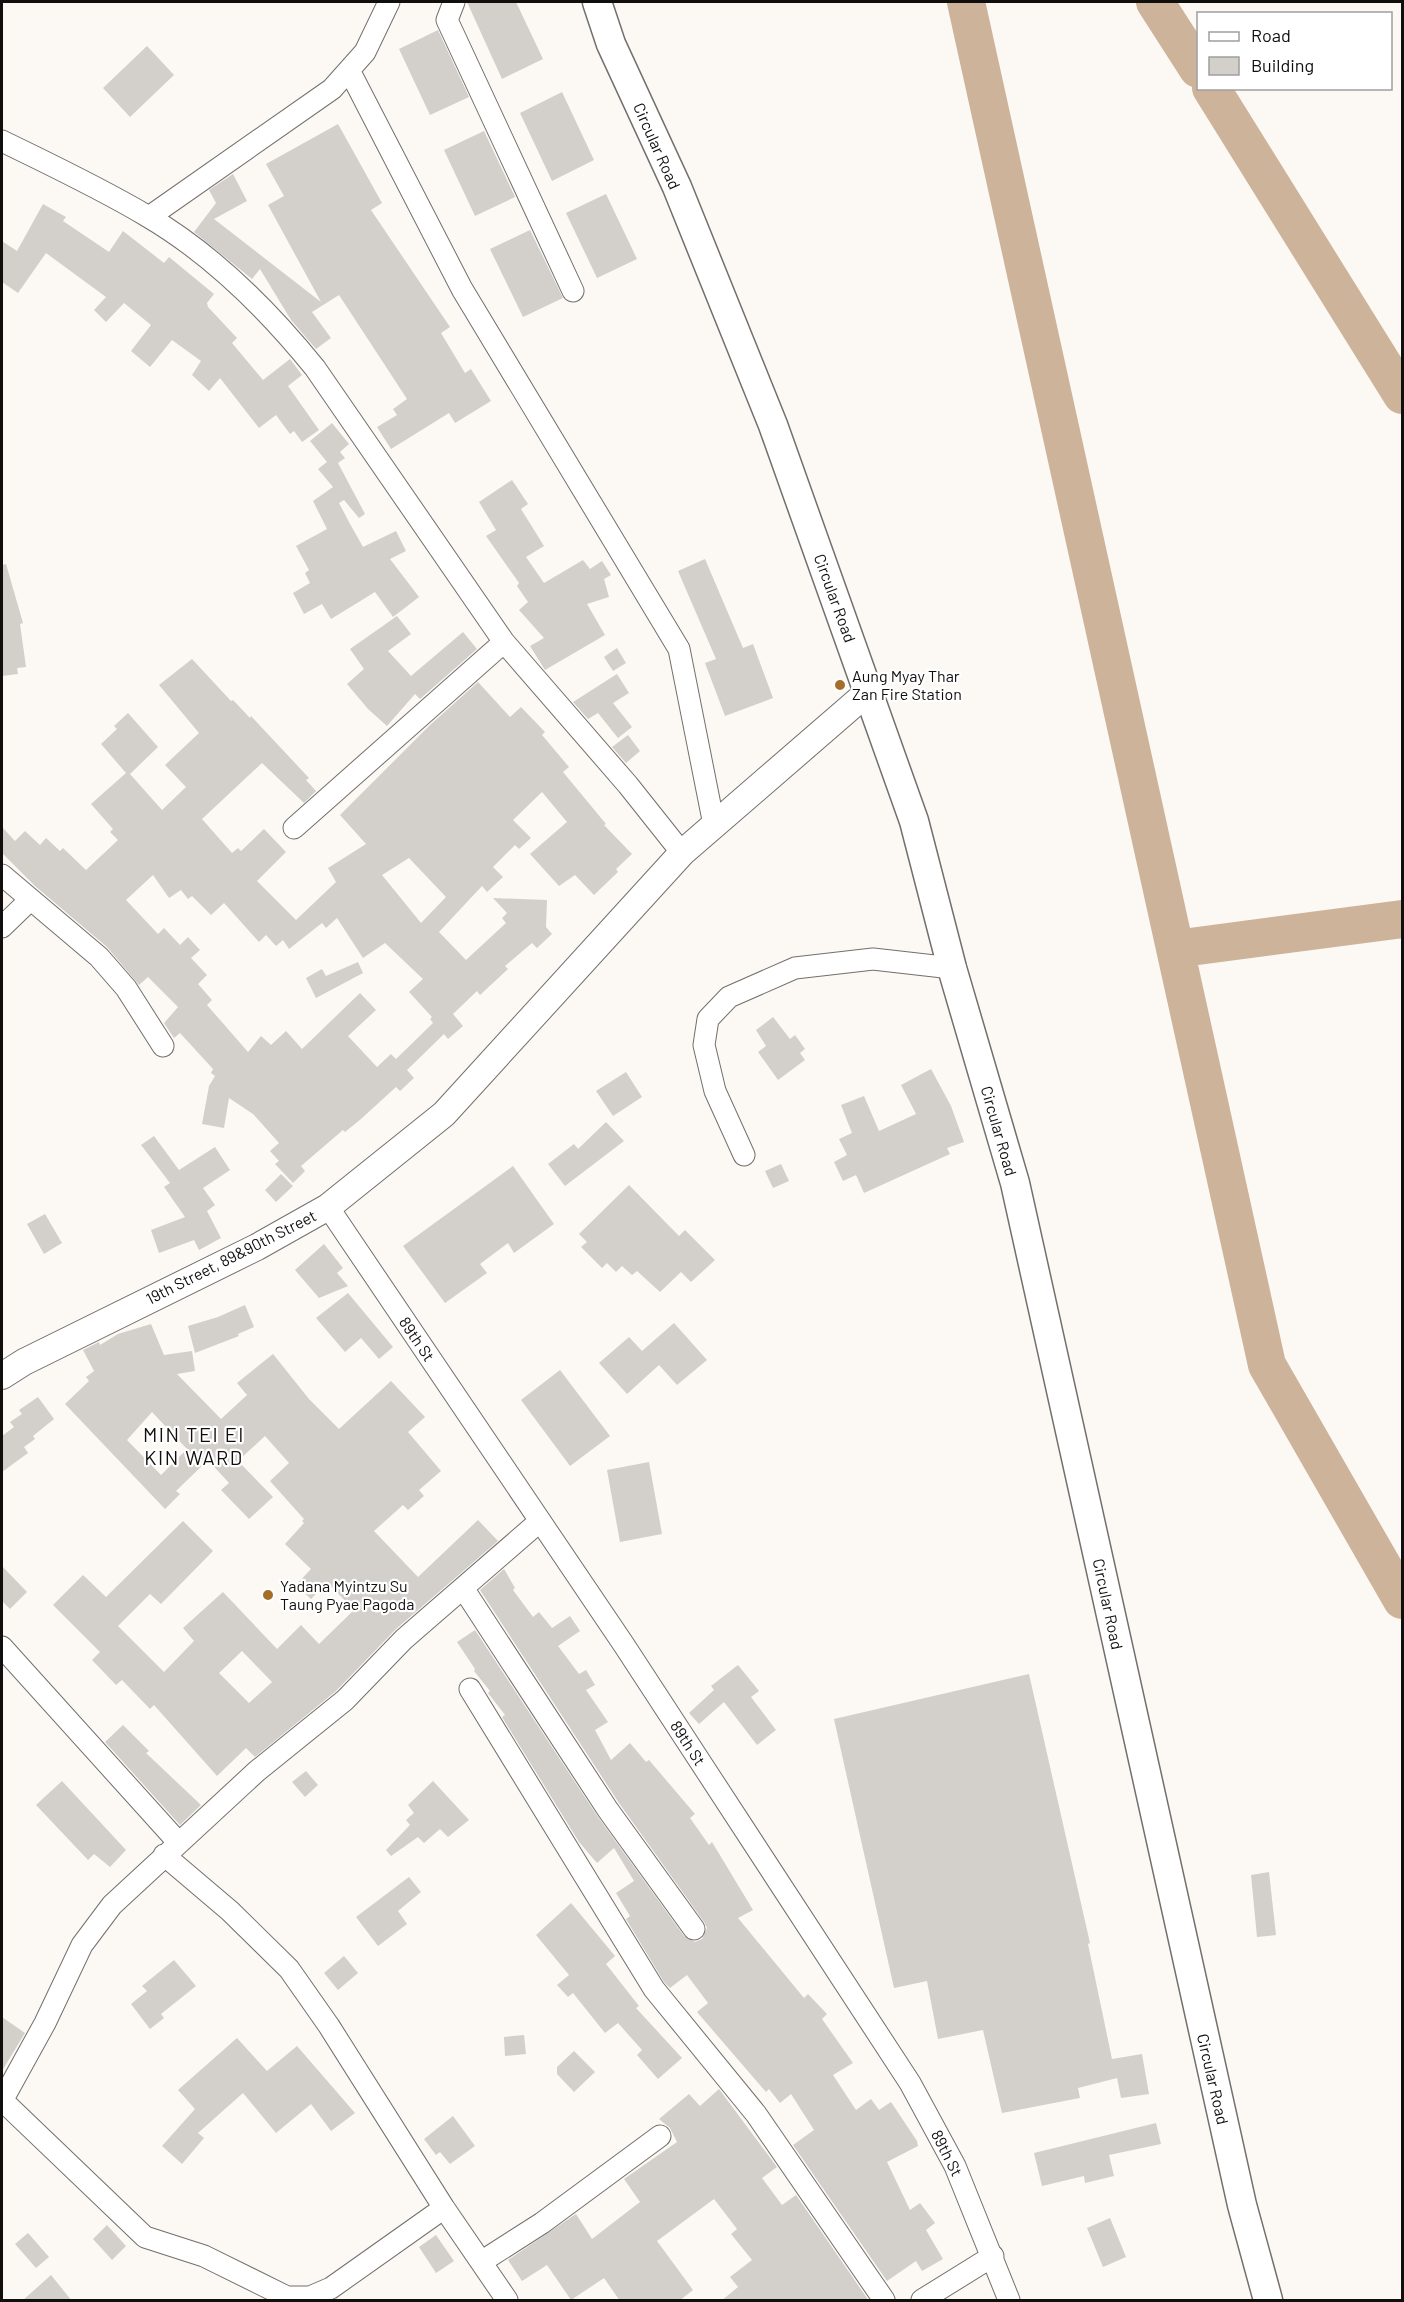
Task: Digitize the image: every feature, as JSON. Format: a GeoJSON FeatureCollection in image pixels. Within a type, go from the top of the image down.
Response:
{"type":"FeatureCollection","features":[{"type":"Feature","properties":{"kind":"main road","name":"Circular Road"},"geometry":{"type":"LineString","coordinates":[[597,2],[611,45],[676,188],[773,425],[914,821],[952,968],[1014,1183],[1239,2194],[1268,2301]]}},
{"type":"Feature","properties":{"kind":"street"},"geometry":{"type":"LineString","coordinates":[[149,217],[332,89],[364,52],[389,2]]}},
{"type":"Feature","properties":{"kind":"street"},"geometry":{"type":"LineString","coordinates":[[454,2],[447,20],[573,291]]}},
{"type":"Feature","properties":{"kind":"street"},"geometry":{"type":"LineString","coordinates":[[349,70],[462,289],[679,649],[714,825]]}},
{"type":"Feature","properties":{"kind":"street"},"geometry":{"type":"LineString","coordinates":[[2,141],[83,180],[149,217],[210,261],[289,336],[315,368],[504,642],[628,785],[682,853]]}},
{"type":"Feature","properties":{"kind":"street"},"geometry":{"type":"LineString","coordinates":[[294,828],[504,642]]}},
{"type":"Feature","properties":{"kind":"street","name":"19th Street, 89&90th Street"},"geometry":{"type":"LineString","coordinates":[[2,1376],[53,1347],[257,1247],[328,1207],[444,1114],[682,853],[868,692]]}},
{"type":"Feature","properties":{"kind":"street"},"geometry":{"type":"LineString","coordinates":[[2,875],[99,957],[126,988],[163,1046]]}},
{"type":"Feature","properties":{"kind":"street"},"geometry":{"type":"LineString","coordinates":[[2,927],[30,900]]}},
{"type":"Feature","properties":{"kind":"street"},"geometry":{"type":"LineString","coordinates":[[744,1155],[715,1091],[704,1045],[708,1019],[729,997],[795,968],[873,959],[952,968]]}},
{"type":"Feature","properties":{"kind":"street","name":"89th St"},"geometry":{"type":"LineString","coordinates":[[328,1207],[540,1521],[910,2083],[955,2166],[993,2256],[1009,2301]]}},
{"type":"Feature","properties":{"kind":"street"},"geometry":{"type":"LineString","coordinates":[[444,2208],[331,2288],[310,2297],[287,2297],[204,2256],[145,2237],[2,2100],[45,2024],[82,1945],[112,1905],[257,1771],[345,1700],[404,1639],[540,1521]]}},
{"type":"Feature","properties":{"kind":"street"},"geometry":{"type":"LineString","coordinates":[[463,1588],[608,1810],[694,1929]]}},
{"type":"Feature","properties":{"kind":"street"},"geometry":{"type":"LineString","coordinates":[[2,1647],[171,1849],[289,1969],[329,2026],[444,2208],[507,2301]]}},
{"type":"Feature","properties":{"kind":"street"},"geometry":{"type":"LineString","coordinates":[[470,1689],[654,1989],[756,2115],[884,2301]]}},
{"type":"Feature","properties":{"kind":"street"},"geometry":{"type":"LineString","coordinates":[[481,2262],[542,2223],[660,2136]]}},
{"type":"Feature","properties":{"kind":"street"},"geometry":{"type":"LineString","coordinates":[[922,2301],[993,2256]]}},
{"type":"Feature","properties":{"kind":"building"},"geometry":{"type":"Polygon","coordinates":[[[467,2],[516,2],[543,59],[502,79],[467,2]]]}},
{"type":"Feature","properties":{"kind":"building"},"geometry":{"type":"Polygon","coordinates":[[[438,30],[469,97],[430,115],[399,49],[438,30]]]}},
{"type":"Feature","properties":{"kind":"building"},"geometry":{"type":"Polygon","coordinates":[[[147,46],[174,75],[130,117],[103,88],[147,46]]]}},
{"type":"Feature","properties":{"kind":"building"},"geometry":{"type":"Polygon","coordinates":[[[562,92],[594,160],[552,181],[520,113],[562,92]]]}},
{"type":"Feature","properties":{"kind":"building"},"geometry":{"type":"Polygon","coordinates":[[[338,124],[382,203],[371,210],[450,327],[441,333],[465,373],[471,369],[491,401],[455,423],[449,413],[391,449],[377,427],[397,415],[393,409],[407,399],[339,295],[312,312],[331,338],[316,349],[291,320],[260,269],[252,279],[194,232],[216,203],[209,190],[233,174],[247,201],[214,219],[321,302],[268,205],[284,196],[266,164],[338,124]]]}},
{"type":"Feature","properties":{"kind":"building"},"geometry":{"type":"Polygon","coordinates":[[[484,131],[515,197],[475,216],[444,150],[484,131]]]}},
{"type":"Feature","properties":{"kind":"building"},"geometry":{"type":"Polygon","coordinates":[[[606,194],[637,259],[597,278],[566,213],[606,194]]]}},
{"type":"Feature","properties":{"kind":"building"},"geometry":{"type":"Polygon","coordinates":[[[43,204],[66,217],[63,221],[109,252],[123,231],[164,263],[169,257],[214,294],[207,303],[208,307],[237,338],[232,343],[263,380],[290,359],[302,375],[288,386],[319,430],[302,442],[294,431],[290,434],[276,415],[259,428],[220,378],[209,391],[192,375],[201,361],[172,340],[150,367],[131,351],[151,325],[124,303],[106,322],[94,310],[106,297],[46,253],[18,293],[2,282],[2,241],[17,251],[43,204]]]}},
{"type":"Feature","properties":{"kind":"building"},"geometry":{"type":"Polygon","coordinates":[[[530,230],[563,298],[523,317],[490,249],[530,230]]]}},
{"type":"Feature","properties":{"kind":"building"},"geometry":{"type":"Polygon","coordinates":[[[332,423],[349,444],[340,452],[345,458],[338,463],[365,514],[359,518],[344,500],[339,503],[363,547],[396,531],[406,551],[390,559],[419,597],[393,617],[375,592],[331,619],[322,604],[304,614],[293,593],[310,583],[305,573],[309,570],[296,546],[327,529],[313,501],[333,487],[318,469],[327,462],[310,441],[332,423]]]}},
{"type":"Feature","properties":{"kind":"building"},"geometry":{"type":"Polygon","coordinates":[[[512,480],[528,504],[521,509],[544,546],[526,557],[544,583],[583,560],[590,569],[602,561],[611,575],[604,579],[609,597],[587,604],[605,635],[545,670],[530,646],[544,638],[519,610],[528,602],[517,586],[519,583],[486,536],[496,530],[479,502],[512,480]]]}},
{"type":"Feature","properties":{"kind":"building"},"geometry":{"type":"Polygon","coordinates":[[[705,559],[743,648],[753,644],[773,698],[725,716],[705,663],[716,659],[678,571],[705,559]]]}},
{"type":"Feature","properties":{"kind":"building"},"geometry":{"type":"Polygon","coordinates":[[[6,564],[23,623],[20,624],[26,667],[17,668],[18,674],[2,676],[2,565],[6,564]]]}},
{"type":"Feature","properties":{"kind":"building"},"geometry":{"type":"Polygon","coordinates":[[[397,616],[411,634],[388,651],[411,676],[463,632],[477,649],[420,699],[415,694],[387,726],[368,709],[347,684],[364,669],[350,649],[397,616]]]}},
{"type":"Feature","properties":{"kind":"building"},"geometry":{"type":"Polygon","coordinates":[[[617,648],[626,663],[613,671],[604,657],[617,648]]]}},
{"type":"Feature","properties":{"kind":"building"},"geometry":{"type":"Polygon","coordinates":[[[192,659],[231,701],[233,700],[250,718],[251,716],[309,778],[306,780],[316,791],[304,803],[262,763],[202,819],[232,853],[238,848],[241,851],[264,829],[286,852],[257,881],[296,920],[336,882],[328,868],[366,844],[340,815],[430,725],[478,682],[510,717],[521,707],[545,732],[542,735],[569,767],[563,772],[606,824],[604,825],[632,854],[616,869],[618,872],[594,895],[575,875],[559,886],[530,854],[567,822],[542,792],[513,820],[531,838],[519,849],[515,845],[493,867],[503,877],[487,892],[482,886],[439,932],[466,960],[506,923],[502,918],[507,913],[493,898],[547,900],[546,927],[552,934],[537,948],[532,943],[505,966],[508,969],[480,995],[477,991],[453,1014],[463,1026],[448,1039],[444,1034],[407,1070],[414,1078],[400,1091],[396,1087],[361,1119],[345,1132],[343,1130],[301,1166],[305,1171],[293,1183],[275,1164],[279,1161],[270,1151],[279,1143],[253,1114],[229,1098],[224,1128],[202,1124],[209,1086],[215,1076],[211,1073],[213,1069],[180,1033],[174,1038],[164,1023],[178,1007],[148,977],[139,985],[107,947],[35,886],[2,853],[2,827],[15,841],[25,831],[40,845],[46,838],[60,851],[63,848],[86,870],[118,840],[110,832],[113,829],[91,804],[126,773],[101,744],[117,729],[114,726],[128,713],[158,747],[130,774],[162,810],[186,787],[165,765],[199,733],[159,685],[192,659]],[[409,858],[382,875],[421,923],[446,897],[409,858]],[[153,875],[126,900],[158,934],[164,928],[180,945],[188,937],[200,950],[191,958],[207,975],[198,984],[212,1000],[207,1005],[248,1052],[261,1036],[271,1045],[286,1031],[302,1049],[360,993],[376,1010],[348,1036],[377,1067],[391,1054],[396,1059],[433,1023],[430,1019],[432,1017],[409,992],[423,979],[385,943],[363,958],[337,918],[326,928],[322,923],[289,949],[283,940],[276,946],[266,935],[259,942],[224,903],[211,915],[192,896],[188,899],[181,890],[169,898],[153,875]]]}},
{"type":"Feature","properties":{"kind":"building"},"geometry":{"type":"Polygon","coordinates":[[[617,674],[629,693],[613,703],[632,727],[618,738],[598,713],[588,719],[573,702],[617,674]]]}},
{"type":"Feature","properties":{"kind":"building"},"geometry":{"type":"Polygon","coordinates":[[[628,735],[640,751],[626,763],[612,747],[628,735]]]}},
{"type":"Feature","properties":{"kind":"building"},"geometry":{"type":"Polygon","coordinates":[[[358,962],[363,973],[316,998],[306,978],[322,969],[326,976],[358,962]]]}},
{"type":"Feature","properties":{"kind":"building"},"geometry":{"type":"Polygon","coordinates":[[[773,1017],[790,1039],[795,1035],[805,1049],[800,1053],[805,1060],[778,1080],[758,1052],[766,1046],[756,1030],[773,1017]]]}},
{"type":"Feature","properties":{"kind":"building"},"geometry":{"type":"Polygon","coordinates":[[[931,1069],[951,1106],[964,1142],[947,1148],[950,1154],[864,1193],[856,1175],[843,1181],[834,1162],[847,1155],[839,1139],[852,1133],[841,1105],[864,1096],[879,1131],[916,1114],[901,1085],[931,1069]]]}},
{"type":"Feature","properties":{"kind":"building"},"geometry":{"type":"Polygon","coordinates":[[[626,1072],[642,1097],[613,1116],[596,1091],[626,1072]]]}},
{"type":"Feature","properties":{"kind":"building"},"geometry":{"type":"Polygon","coordinates":[[[606,1122],[624,1141],[565,1186],[548,1164],[574,1144],[578,1149],[606,1122]]]}},
{"type":"Feature","properties":{"kind":"building"},"geometry":{"type":"Polygon","coordinates":[[[154,1136],[179,1170],[215,1147],[230,1170],[203,1188],[215,1205],[207,1211],[221,1238],[199,1250],[194,1240],[159,1253],[151,1230],[185,1217],[164,1187],[170,1183],[141,1145],[154,1136]]]}},
{"type":"Feature","properties":{"kind":"building"},"geometry":{"type":"Polygon","coordinates":[[[781,1164],[789,1181],[773,1188],[765,1171],[781,1164]]]}},
{"type":"Feature","properties":{"kind":"building"},"geometry":{"type":"Polygon","coordinates":[[[513,1166],[554,1224],[514,1253],[508,1243],[480,1264],[487,1273],[445,1303],[403,1246],[513,1166]]]}},
{"type":"Feature","properties":{"kind":"building"},"geometry":{"type":"Polygon","coordinates":[[[281,1174],[293,1186],[276,1202],[265,1190],[281,1174]]]}},
{"type":"Feature","properties":{"kind":"building"},"geometry":{"type":"Polygon","coordinates":[[[629,1185],[679,1236],[685,1230],[715,1260],[691,1282],[681,1272],[660,1292],[637,1271],[632,1275],[622,1266],[616,1272],[607,1263],[602,1268],[581,1247],[587,1242],[579,1234],[629,1185]]]}},
{"type":"Feature","properties":{"kind":"building"},"geometry":{"type":"Polygon","coordinates":[[[45,1214],[62,1243],[44,1254],[27,1224],[45,1214]]]}},
{"type":"Feature","properties":{"kind":"building"},"geometry":{"type":"Polygon","coordinates":[[[324,1244],[343,1268],[337,1273],[348,1286],[319,1298],[295,1270],[324,1244]]]}},
{"type":"Feature","properties":{"kind":"building"},"geometry":{"type":"Polygon","coordinates":[[[348,1293],[393,1347],[379,1359],[361,1338],[345,1352],[316,1318],[348,1293]]]}},
{"type":"Feature","properties":{"kind":"building"},"geometry":{"type":"Polygon","coordinates":[[[245,1305],[254,1327],[238,1334],[239,1336],[195,1353],[188,1326],[218,1317],[245,1305]]]}},
{"type":"Feature","properties":{"kind":"building"},"geometry":{"type":"Polygon","coordinates":[[[674,1323],[707,1360],[677,1385],[659,1365],[627,1394],[599,1363],[629,1337],[642,1351],[674,1323]]]}},
{"type":"Feature","properties":{"kind":"building"},"geometry":{"type":"Polygon","coordinates":[[[151,1324],[164,1355],[192,1351],[195,1371],[177,1374],[221,1419],[247,1395],[237,1383],[273,1354],[309,1399],[339,1429],[391,1381],[425,1417],[408,1432],[441,1471],[419,1490],[424,1496],[408,1510],[403,1505],[374,1531],[418,1577],[478,1520],[498,1541],[396,1629],[336,1691],[255,1757],[246,1748],[217,1776],[154,1705],[150,1709],[122,1680],[116,1685],[92,1660],[100,1652],[53,1605],[83,1575],[106,1597],[183,1521],[213,1551],[161,1604],[150,1594],[118,1626],[164,1672],[194,1641],[183,1628],[223,1592],[277,1649],[301,1625],[319,1644],[354,1610],[327,1582],[311,1599],[296,1585],[311,1569],[285,1544],[304,1523],[302,1521],[304,1519],[270,1481],[289,1463],[265,1436],[238,1461],[273,1497],[249,1519],[221,1490],[229,1483],[208,1460],[176,1491],[180,1494],[165,1509],[65,1404],[89,1381],[86,1377],[94,1371],[83,1350],[99,1342],[100,1345],[118,1334],[151,1324]],[[152,1412],[127,1440],[161,1475],[187,1449],[152,1412]],[[242,1651],[219,1673],[249,1703],[272,1682],[242,1651]]]}},
{"type":"Feature","properties":{"kind":"building"},"geometry":{"type":"Polygon","coordinates":[[[560,1370],[610,1436],[570,1466],[521,1400],[560,1370]]]}},
{"type":"Feature","properties":{"kind":"building"},"geometry":{"type":"Polygon","coordinates":[[[38,1397],[54,1419],[33,1436],[35,1439],[24,1447],[28,1453],[2,1472],[2,1436],[14,1427],[10,1422],[22,1414],[19,1410],[38,1397]]]}},
{"type":"Feature","properties":{"kind":"building"},"geometry":{"type":"Polygon","coordinates":[[[649,1462],[662,1534],[620,1542],[607,1470],[649,1462]]]}},
{"type":"Feature","properties":{"kind":"building"},"geometry":{"type":"Polygon","coordinates":[[[2,1566],[27,1592],[10,1609],[2,1601],[2,1566]]]}},
{"type":"Feature","properties":{"kind":"building"},"geometry":{"type":"Polygon","coordinates":[[[504,1569],[515,1588],[513,1590],[533,1617],[539,1612],[552,1628],[570,1616],[580,1631],[558,1646],[579,1674],[586,1670],[595,1685],[586,1690],[608,1722],[595,1730],[611,1760],[630,1743],[646,1762],[649,1760],[695,1814],[690,1818],[709,1845],[712,1842],[753,1910],[738,1918],[804,1998],[808,1994],[827,2014],[822,2019],[853,2063],[833,2075],[856,2110],[871,2099],[879,2110],[891,2102],[917,2141],[918,2146],[887,2162],[910,2210],[920,2203],[935,2223],[926,2230],[943,2259],[922,2271],[916,2261],[887,2281],[793,2145],[814,2130],[791,2094],[780,2103],[769,2089],[766,2092],[697,2012],[708,2003],[687,1975],[670,1988],[664,1982],[626,1919],[630,1916],[616,1893],[634,1881],[614,1848],[597,1863],[579,1842],[502,1717],[505,1715],[488,1693],[490,1691],[474,1671],[475,1669],[457,1642],[475,1630],[598,1817],[684,1936],[695,1942],[702,1939],[707,1928],[704,1922],[619,1803],[480,1590],[504,1569]]]}},
{"type":"Feature","properties":{"kind":"building"},"geometry":{"type":"Polygon","coordinates":[[[738,1665],[759,1691],[751,1697],[776,1730],[757,1745],[724,1702],[699,1724],[689,1713],[714,1690],[711,1686],[738,1665]]]}},
{"type":"Feature","properties":{"kind":"building"},"geometry":{"type":"Polygon","coordinates":[[[1029,1674],[1090,1943],[1088,1944],[1112,2059],[1142,2054],[1149,2094],[1121,2098],[1117,2078],[1078,2088],[1080,2098],[1002,2113],[983,2030],[938,2039],[927,1981],[894,1988],[834,1719],[1029,1674]]]}},
{"type":"Feature","properties":{"kind":"building"},"geometry":{"type":"Polygon","coordinates":[[[123,1725],[149,1751],[146,1753],[201,1805],[180,1825],[105,1742],[123,1725]]]}},
{"type":"Feature","properties":{"kind":"building"},"geometry":{"type":"Polygon","coordinates":[[[306,1771],[318,1785],[305,1797],[292,1782],[306,1771]]]}},
{"type":"Feature","properties":{"kind":"building"},"geometry":{"type":"Polygon","coordinates":[[[62,1781],[126,1850],[110,1867],[94,1854],[88,1860],[36,1805],[62,1781]]]}},
{"type":"Feature","properties":{"kind":"building"},"geometry":{"type":"Polygon","coordinates":[[[433,1781],[469,1820],[448,1837],[440,1829],[424,1843],[418,1837],[391,1856],[386,1850],[410,1825],[406,1820],[414,1813],[408,1805],[433,1781]]]}},
{"type":"Feature","properties":{"kind":"building"},"geometry":{"type":"Polygon","coordinates":[[[1269,1872],[1276,1935],[1257,1937],[1251,1875],[1269,1872]]]}},
{"type":"Feature","properties":{"kind":"building"},"geometry":{"type":"Polygon","coordinates":[[[409,1877],[421,1892],[398,1911],[407,1924],[378,1946],[356,1917],[409,1877]]]}},
{"type":"Feature","properties":{"kind":"building"},"geometry":{"type":"Polygon","coordinates":[[[571,1903],[615,1956],[606,1964],[639,2006],[636,2008],[682,2058],[658,2079],[637,2055],[642,2050],[618,2023],[605,2033],[573,1993],[568,1997],[557,1985],[569,1975],[536,1935],[571,1903]]]}},
{"type":"Feature","properties":{"kind":"building"},"geometry":{"type":"Polygon","coordinates":[[[344,1956],[358,1973],[338,1990],[324,1973],[344,1956]]]}},
{"type":"Feature","properties":{"kind":"building"},"geometry":{"type":"Polygon","coordinates":[[[174,1960],[196,1986],[161,2014],[164,2018],[150,2029],[131,2004],[147,1991],[142,1986],[174,1960]]]}},
{"type":"Feature","properties":{"kind":"building"},"geometry":{"type":"Polygon","coordinates":[[[2,2017],[25,2033],[2,2071],[2,2017]]]}},
{"type":"Feature","properties":{"kind":"building"},"geometry":{"type":"Polygon","coordinates":[[[524,2035],[526,2054],[505,2056],[504,2037],[524,2035]]]}},
{"type":"Feature","properties":{"kind":"building"},"geometry":{"type":"Polygon","coordinates":[[[237,2038],[267,2071],[297,2046],[355,2113],[331,2131],[311,2104],[276,2133],[243,2093],[198,2133],[204,2138],[182,2164],[162,2146],[195,2109],[178,2090],[237,2038]]]}},
{"type":"Feature","properties":{"kind":"building"},"geometry":{"type":"Polygon","coordinates":[[[574,2051],[595,2072],[574,2092],[557,2074],[557,2067],[574,2051]]]}},
{"type":"Feature","properties":{"kind":"building"},"geometry":{"type":"Polygon","coordinates":[[[719,2089],[777,2167],[762,2178],[782,2205],[796,2195],[869,2301],[721,2301],[738,2287],[730,2277],[752,2260],[731,2234],[737,2229],[714,2199],[657,2241],[693,2290],[679,2301],[620,2301],[604,2278],[571,2300],[547,2265],[522,2281],[508,2260],[576,2214],[592,2239],[640,2202],[624,2179],[677,2142],[670,2128],[659,2119],[689,2094],[700,2106],[719,2089]]]}},
{"type":"Feature","properties":{"kind":"building"},"geometry":{"type":"Polygon","coordinates":[[[453,2116],[475,2146],[450,2164],[440,2152],[436,2155],[424,2139],[453,2116]]]}},
{"type":"Feature","properties":{"kind":"building"},"geometry":{"type":"Polygon","coordinates":[[[1156,2123],[1161,2144],[1109,2155],[1114,2176],[1085,2183],[1084,2176],[1042,2186],[1034,2153],[1156,2123]]]}},
{"type":"Feature","properties":{"kind":"building"},"geometry":{"type":"Polygon","coordinates":[[[1110,2218],[1126,2257],[1103,2267],[1087,2228],[1110,2218]]]}},
{"type":"Feature","properties":{"kind":"building"},"geometry":{"type":"Polygon","coordinates":[[[107,2225],[126,2246],[112,2260],[93,2239],[107,2225]]]}},
{"type":"Feature","properties":{"kind":"building"},"geometry":{"type":"Polygon","coordinates":[[[28,2233],[49,2257],[36,2268],[15,2244],[28,2233]]]}},
{"type":"Feature","properties":{"kind":"building"},"geometry":{"type":"Polygon","coordinates":[[[436,2235],[454,2261],[436,2273],[419,2247],[436,2235]]]}},
{"type":"Feature","properties":{"kind":"building"},"geometry":{"type":"Polygon","coordinates":[[[51,2275],[72,2301],[22,2301],[51,2275]]]}},
{"type":"Feature","properties":{"kind":"waterway"},"geometry":{"type":"LineString","coordinates":[[966,2],[1267,1365],[1402,1600]]}},
{"type":"Feature","properties":{"kind":"waterway"},"geometry":{"type":"LineString","coordinates":[[1155,2],[1197,67]]}},
{"type":"Feature","properties":{"kind":"waterway"},"geometry":{"type":"LineString","coordinates":[[1212,90],[1402,395]]}},
{"type":"Feature","properties":{"kind":"waterway"},"geometry":{"type":"LineString","coordinates":[[1175,949],[1402,919]]}},
{"type":"Feature","properties":{"kind":"place","name":"Aung Myay Thar Zan Fire Station"},"geometry":{"type":"Point","coordinates":[840,685]}},
{"type":"Feature","properties":{"kind":"place","name":"Yadana Myintzu Su Taung Pyae Pagoda"},"geometry":{"type":"Point","coordinates":[268,1595]}},
{"type":"Feature","properties":{"kind":"district","name":"MIN TEI EI KIN WARD"},"geometry":{"type":"Point","coordinates":[194,1446]}}]}
